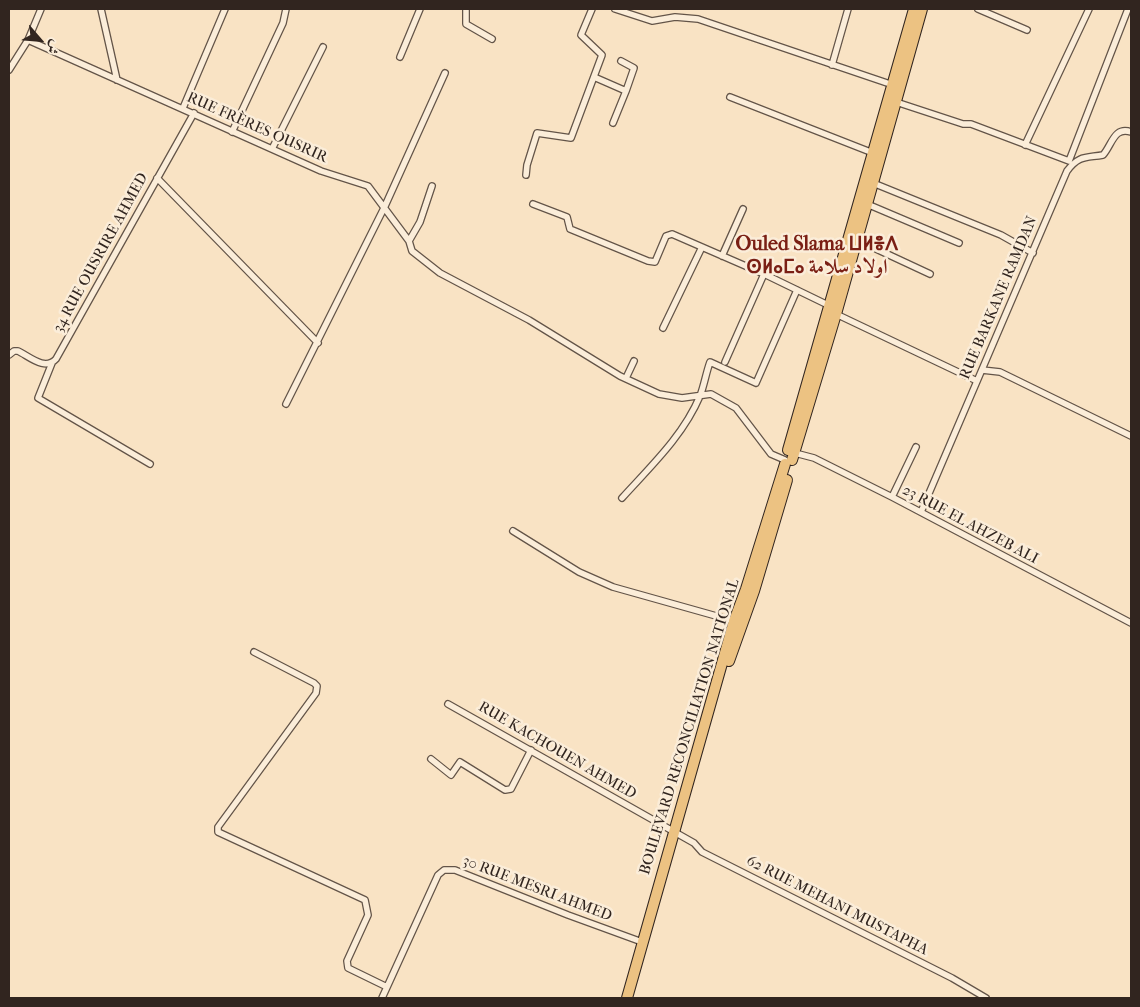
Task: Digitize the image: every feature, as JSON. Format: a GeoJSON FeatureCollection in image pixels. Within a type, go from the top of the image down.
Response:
{"type":"FeatureCollection","features":[{"type":"Feature","properties":{"kind":"highway"},"geometry":{"type":"LineString","coordinates":[[632,998],[676,834],[726,669],[754,591],[789,460],[833,310],[873,153],[914,9]]}},
{"type":"Feature","properties":{"kind":"highway"},"geometry":{"type":"LineString","coordinates":[[833,310],[857,240],[922,9]]}},
{"type":"Feature","properties":{"kind":"highway","name":"BOULEVARD RECONCILIATION NATIONAL"},"geometry":{"type":"LineString","coordinates":[[627,998],[642,942],[676,834],[734,621],[789,460]]}},
{"type":"Feature","properties":{"kind":"street"},"geometry":{"type":"LineString","coordinates":[[9,70],[28,40],[41,9]]}},
{"type":"Feature","properties":{"kind":"street"},"geometry":{"type":"LineString","coordinates":[[101,9],[117,80]]}},
{"type":"Feature","properties":{"kind":"street"},"geometry":{"type":"LineString","coordinates":[[183,108],[226,9]]}},
{"type":"Feature","properties":{"kind":"street"},"geometry":{"type":"LineString","coordinates":[[232,132],[283,22],[286,9]]}},
{"type":"Feature","properties":{"kind":"street"},"geometry":{"type":"LineString","coordinates":[[400,57],[420,9]]}},
{"type":"Feature","properties":{"kind":"street"},"geometry":{"type":"LineString","coordinates":[[466,9],[466,24],[492,39]]}},
{"type":"Feature","properties":{"kind":"street"},"geometry":{"type":"LineString","coordinates":[[526,175],[527,165],[538,133],[571,138],[602,55],[581,35],[592,9]]}},
{"type":"Feature","properties":{"kind":"street"},"geometry":{"type":"LineString","coordinates":[[615,9],[652,21],[675,17],[698,19],[893,85]]}},
{"type":"Feature","properties":{"kind":"street"},"geometry":{"type":"LineString","coordinates":[[832,65],[848,9]]}},
{"type":"Feature","properties":{"kind":"street"},"geometry":{"type":"LineString","coordinates":[[978,9],[1027,30]]}},
{"type":"Feature","properties":{"kind":"street"},"geometry":{"type":"LineString","coordinates":[[1025,145],[1089,9]]}},
{"type":"Feature","properties":{"kind":"street"},"geometry":{"type":"LineString","coordinates":[[896,102],[963,124],[971,124],[1069,161],[1128,9]]}},
{"type":"Feature","properties":{"kind":"street","name":"RUE FRÈRES OUSRIR"},"geometry":{"type":"LineString","coordinates":[[28,40],[183,108],[232,132],[272,148],[321,172],[368,186],[385,206],[409,242],[412,251],[440,273],[529,320],[626,378],[659,394],[682,398],[711,394],[736,408],[771,454],[789,460]]}},
{"type":"Feature","properties":{"kind":"street"},"geometry":{"type":"LineString","coordinates":[[272,148],[323,47]]}},
{"type":"Feature","properties":{"kind":"street"},"geometry":{"type":"LineString","coordinates":[[613,123],[634,68],[621,61]]}},
{"type":"Feature","properties":{"kind":"street"},"geometry":{"type":"LineString","coordinates":[[286,404],[385,206],[445,73]]}},
{"type":"Feature","properties":{"kind":"street"},"geometry":{"type":"LineString","coordinates":[[594,76],[626,91]]}},
{"type":"Feature","properties":{"kind":"street"},"geometry":{"type":"LineString","coordinates":[[730,97],[873,153]]}},
{"type":"Feature","properties":{"kind":"street","name":"34 RUE OUSRIRE AHMED"},"geometry":{"type":"LineString","coordinates":[[150,464],[38,398],[52,363],[194,113]]}},
{"type":"Feature","properties":{"kind":"street","name":"RUE BARKANE RAMDAN"},"geometry":{"type":"LineString","coordinates":[[921,512],[1067,171],[1074,161],[1103,155],[1115,135],[1121,131],[1131,132]]}},
{"type":"Feature","properties":{"kind":"street"},"geometry":{"type":"LineString","coordinates":[[157,178],[318,343]]}},
{"type":"Feature","properties":{"kind":"street"},"geometry":{"type":"LineString","coordinates":[[873,183],[1001,235],[1033,253]]}},
{"type":"Feature","properties":{"kind":"street"},"geometry":{"type":"LineString","coordinates":[[409,242],[420,222],[432,186]]}},
{"type":"Feature","properties":{"kind":"street"},"geometry":{"type":"LineString","coordinates":[[533,204],[567,218],[570,229],[648,261],[655,262],[666,236],[672,234],[764,274],[977,381]]}},
{"type":"Feature","properties":{"kind":"street"},"geometry":{"type":"LineString","coordinates":[[867,204],[959,243]]}},
{"type":"Feature","properties":{"kind":"street"},"geometry":{"type":"LineString","coordinates":[[722,256],[743,209]]}},
{"type":"Feature","properties":{"kind":"street"},"geometry":{"type":"LineString","coordinates":[[857,240],[930,274]]}},
{"type":"Feature","properties":{"kind":"street"},"geometry":{"type":"LineString","coordinates":[[663,328],[702,247]]}},
{"type":"Feature","properties":{"kind":"street"},"geometry":{"type":"LineString","coordinates":[[725,362],[764,274]]}},
{"type":"Feature","properties":{"kind":"street"},"geometry":{"type":"LineString","coordinates":[[622,498],[672,444],[701,395],[703,379],[710,362],[756,383],[797,290]]}},
{"type":"Feature","properties":{"kind":"street"},"geometry":{"type":"LineString","coordinates":[[9,355],[14,351],[18,351],[44,364],[52,363]]}},
{"type":"Feature","properties":{"kind":"street"},"geometry":{"type":"LineString","coordinates":[[626,378],[634,361]]}},
{"type":"Feature","properties":{"kind":"street"},"geometry":{"type":"LineString","coordinates":[[982,370],[1000,372],[1131,436]]}},
{"type":"Feature","properties":{"kind":"street"},"geometry":{"type":"LineString","coordinates":[[892,497],[916,447]]}},
{"type":"Feature","properties":{"kind":"street","name":"23 RUE EL AHZEB ALI"},"geometry":{"type":"LineString","coordinates":[[789,460],[814,458],[921,512],[1131,623]]}},
{"type":"Feature","properties":{"kind":"street"},"geometry":{"type":"LineString","coordinates":[[513,531],[579,572],[613,588],[734,621]]}},
{"type":"Feature","properties":{"kind":"street"},"geometry":{"type":"LineString","coordinates":[[254,652],[314,683],[317,686],[316,693],[218,827],[218,832],[365,900],[368,915],[347,961],[348,968],[387,987]]}},
{"type":"Feature","properties":{"kind":"street","name":"RUE KACHOUEN AHMED"},"geometry":{"type":"LineString","coordinates":[[448,704],[676,834]]}},
{"type":"Feature","properties":{"kind":"street"},"geometry":{"type":"LineString","coordinates":[[431,759],[451,775],[460,762],[505,790],[511,788],[531,750]]}},
{"type":"Feature","properties":{"kind":"street","name":"62 RUE MEHANI MUSTAPHA"},"geometry":{"type":"LineString","coordinates":[[676,834],[694,843],[702,852],[952,978],[986,998]]}},
{"type":"Feature","properties":{"kind":"street","name":"30 RUE MESRI AHMED"},"geometry":{"type":"LineString","coordinates":[[382,998],[438,875],[444,870],[455,870],[642,942]]}},
{"type":"Feature","properties":{"kind":"district","name":"Ouled Slama ⵡⵍⴻⴷ ⵙⵍⴰⵎⴰ اولاد سلامة"},"geometry":{"type":"Point","coordinates":[817,256]}}]}
